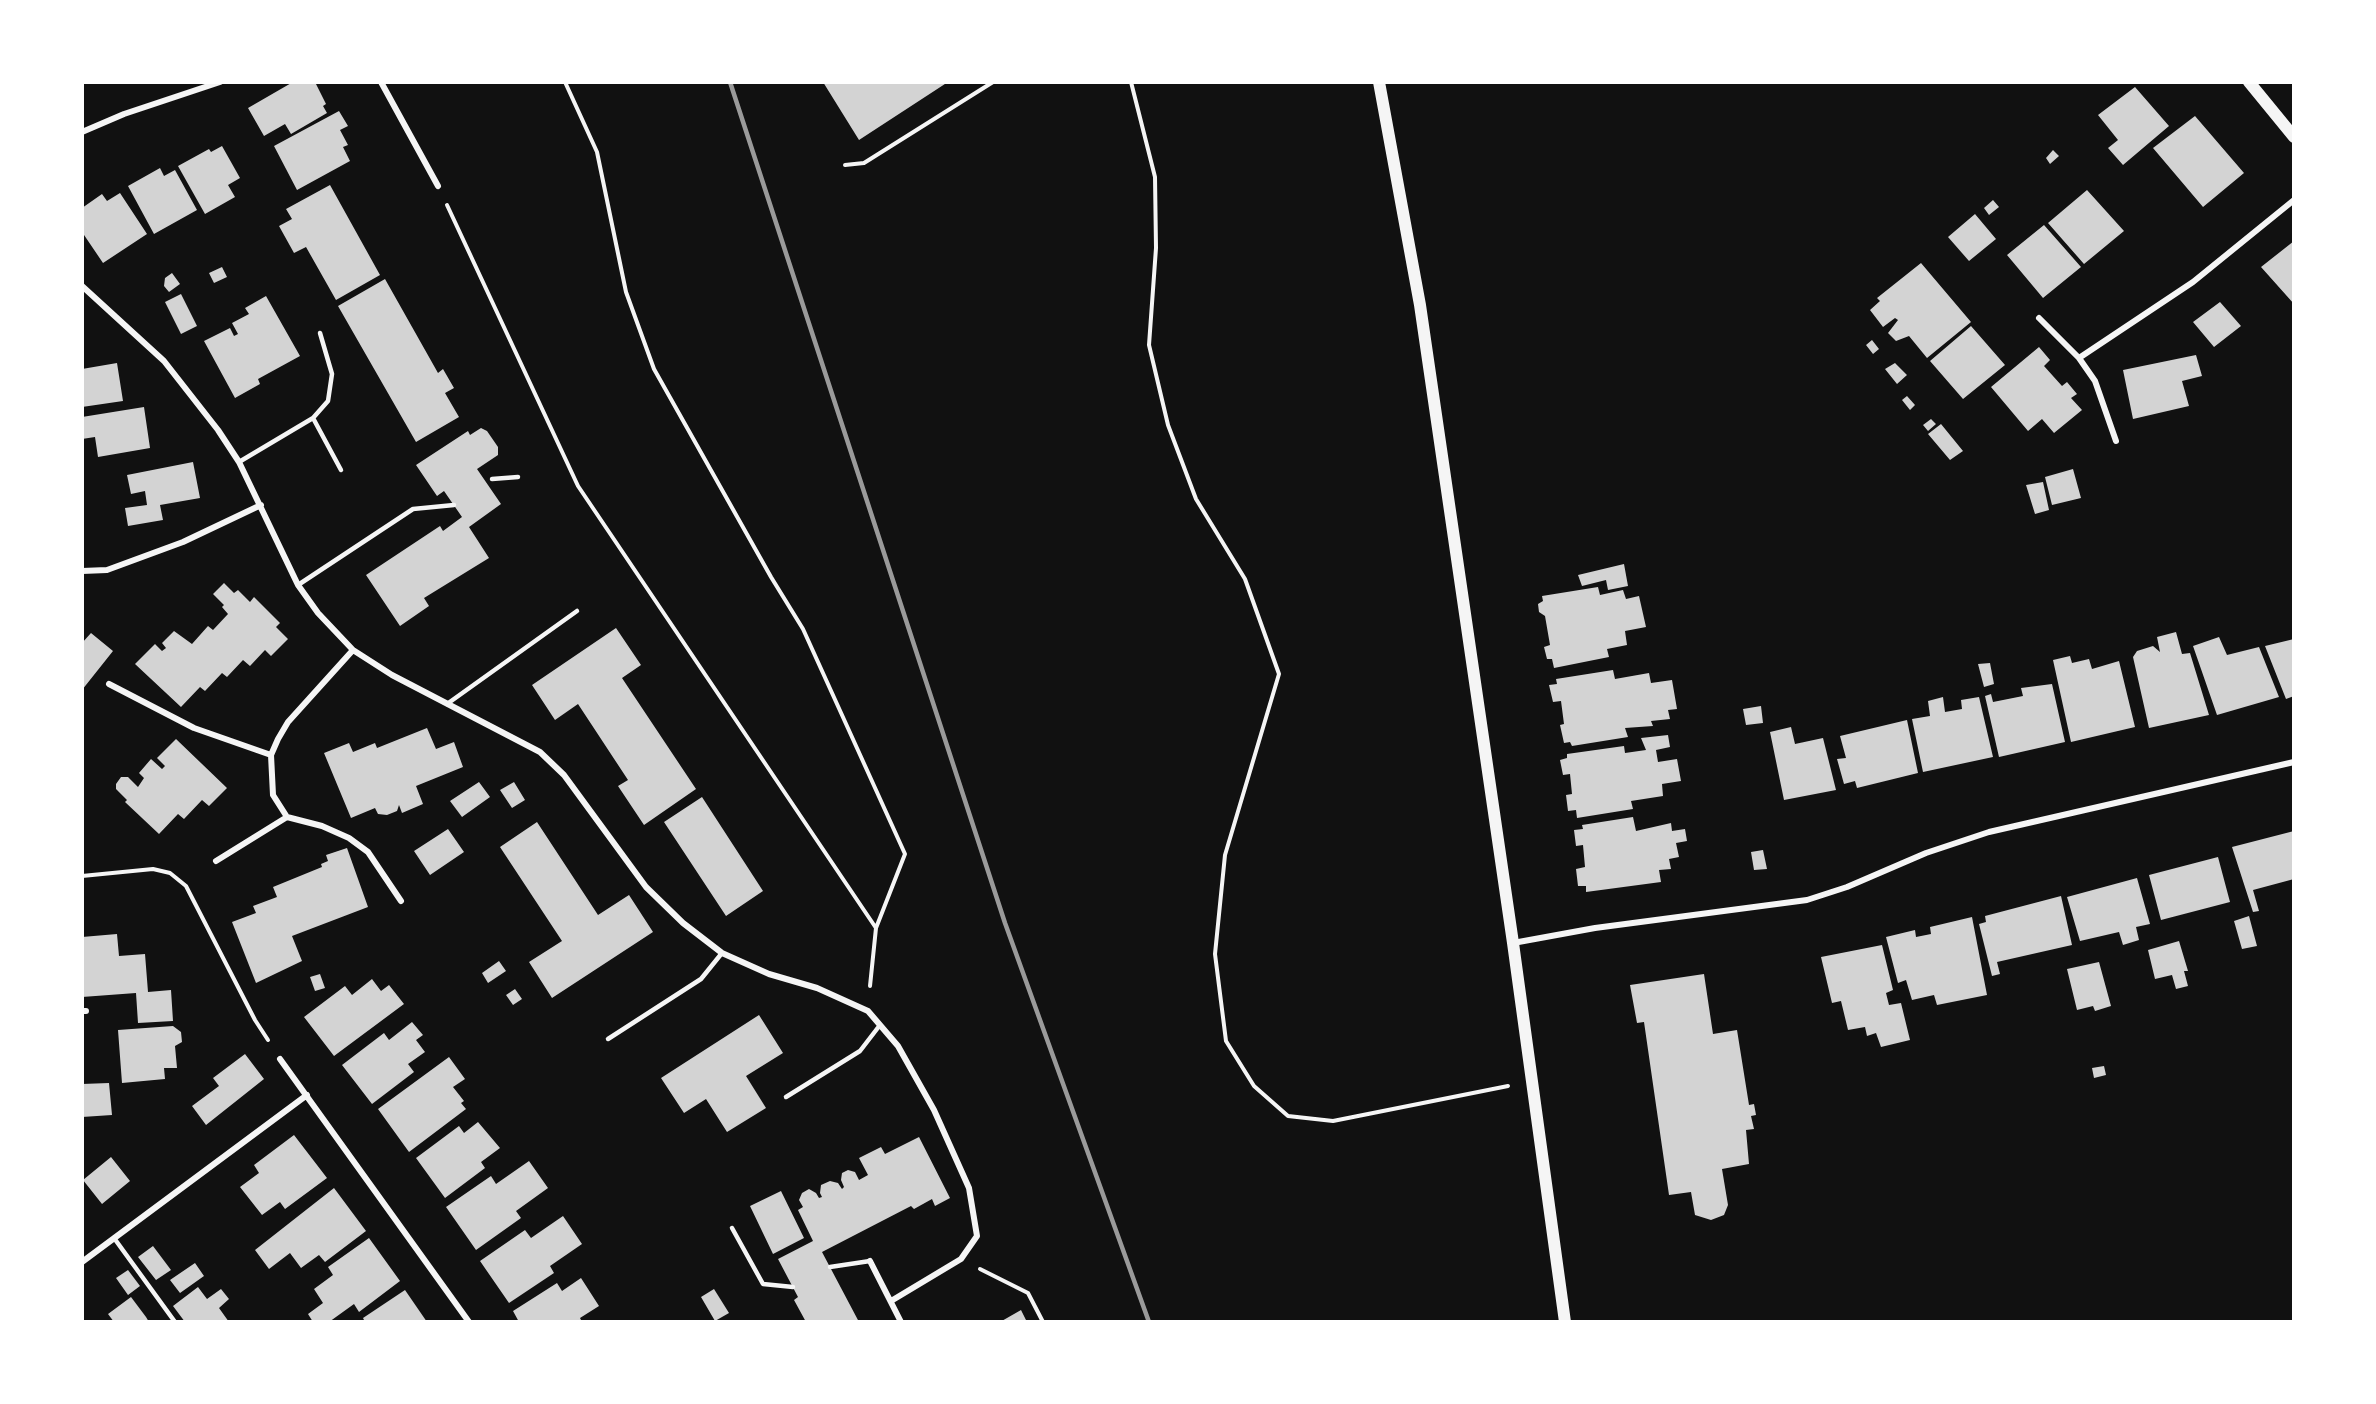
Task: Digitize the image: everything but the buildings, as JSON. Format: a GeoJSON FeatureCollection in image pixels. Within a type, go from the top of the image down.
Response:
{"type":"FeatureCollection","features":[{"type":"Feature","properties":{"kind":"main road"},"geometry":{"type":"LineString","coordinates":[[1379,82],[1422,317],[1533,1080],[1565,1322]]}},
{"type":"Feature","properties":{"kind":"main road"},"geometry":{"type":"LineString","coordinates":[[2249,82],[2294,137]]}},
{"type":"Feature","properties":{"kind":"street"},"geometry":{"type":"LineString","coordinates":[[82,132],[124,114],[220,82]]}},
{"type":"Feature","properties":{"kind":"street"},"geometry":{"type":"LineString","coordinates":[[381,82],[438,186]]}},
{"type":"Feature","properties":{"kind":"street"},"geometry":{"type":"LineString","coordinates":[[2079,358],[2193,282],[2294,200]]}},
{"type":"Feature","properties":{"kind":"street"},"geometry":{"type":"LineString","coordinates":[[82,286],[164,361],[218,430],[239,462],[298,585],[318,613],[353,650],[447,704],[507,732],[540,752],[564,775],[646,887],[683,923],[722,953],[769,974],[817,988],[868,1011],[898,1046],[934,1110],[969,1188],[976,1216],[977,1236],[961,1259],[891,1301]]}},
{"type":"Feature","properties":{"kind":"street"},"geometry":{"type":"LineString","coordinates":[[2039,318],[2079,358],[2095,381],[2116,441]]}},
{"type":"Feature","properties":{"kind":"street"},"geometry":{"type":"LineString","coordinates":[[82,571],[107,570],[183,542],[261,505]]}},
{"type":"Feature","properties":{"kind":"street"},"geometry":{"type":"LineString","coordinates":[[353,650],[288,722],[271,755],[273,795],[287,817],[322,825],[349,838],[368,852],[401,901]]}},
{"type":"Feature","properties":{"kind":"street"},"geometry":{"type":"LineString","coordinates":[[110,684],[194,728],[271,755]]}},
{"type":"Feature","properties":{"kind":"street"},"geometry":{"type":"LineString","coordinates":[[1513,943],[1595,928],[1807,900],[1847,887],[1926,853],[1989,832],[2294,762]]}},
{"type":"Feature","properties":{"kind":"street"},"geometry":{"type":"LineString","coordinates":[[216,861],[287,817]]}},
{"type":"Feature","properties":{"kind":"street"},"geometry":{"type":"LineString","coordinates":[[280,1059],[469,1322]]}},
{"type":"Feature","properties":{"kind":"street"},"geometry":{"type":"LineString","coordinates":[[82,1262],[307,1095]]}},
{"type":"Feature","properties":{"kind":"street"},"geometry":{"type":"LineString","coordinates":[[870,1261],[902,1322]]}},
{"type":"Feature","properties":{"kind":"lane"},"geometry":{"type":"LineString","coordinates":[[239,462],[313,418],[328,401],[332,374],[320,333]]}},
{"type":"Feature","properties":{"kind":"lane"},"geometry":{"type":"LineString","coordinates":[[313,418],[341,470]]}},
{"type":"Feature","properties":{"kind":"lane"},"geometry":{"type":"LineString","coordinates":[[492,479],[518,477]]}},
{"type":"Feature","properties":{"kind":"lane"},"geometry":{"type":"LineString","coordinates":[[298,585],[413,509],[454,505]]}},
{"type":"Feature","properties":{"kind":"lane"},"geometry":{"type":"LineString","coordinates":[[447,704],[577,611]]}},
{"type":"Feature","properties":{"kind":"lane"},"geometry":{"type":"LineString","coordinates":[[608,1039],[701,979],[722,953]]}},
{"type":"Feature","properties":{"kind":"lane"},"geometry":{"type":"LineString","coordinates":[[786,1097],[860,1051],[880,1025]]}},
{"type":"Feature","properties":{"kind":"lane"},"geometry":{"type":"LineString","coordinates":[[732,1228],[763,1284],[793,1287]]}},
{"type":"Feature","properties":{"kind":"lane"},"geometry":{"type":"LineString","coordinates":[[114,1238],[175,1322]]}},
{"type":"Feature","properties":{"kind":"lane"},"geometry":{"type":"LineString","coordinates":[[830,1267],[870,1261]]}},
{"type":"Feature","properties":{"kind":"path"},"geometry":{"type":"LineString","coordinates":[[565,82],[597,152],[626,292],[654,369],[771,577],[803,629],[905,854],[876,928],[868,1011]]}},
{"type":"Feature","properties":{"kind":"path"},"geometry":{"type":"LineString","coordinates":[[845,165],[864,163],[993,82]]}},
{"type":"Feature","properties":{"kind":"path"},"geometry":{"type":"LineString","coordinates":[[1131,82],[1155,177],[1156,248],[1149,345],[1167,425],[1196,499],[1245,579],[1279,674],[1225,855],[1215,954],[1226,1041],[1254,1086],[1288,1116],[1333,1121],[1470,1096],[1533,1080]]}},
{"type":"Feature","properties":{"kind":"path"},"geometry":{"type":"LineString","coordinates":[[438,186],[578,486],[876,928]]}},
{"type":"Feature","properties":{"kind":"path"},"geometry":{"type":"LineString","coordinates":[[82,876],[153,869],[170,873],[186,886],[255,1020],[280,1059]]}},
{"type":"Feature","properties":{"kind":"path"},"geometry":{"type":"LineString","coordinates":[[961,1259],[1028,1293],[1044,1322]]}},
{"type":"Feature","properties":{"kind":"railway"},"geometry":{"type":"LineString","coordinates":[[730,82],[1005,923],[1149,1322]]}}]}
